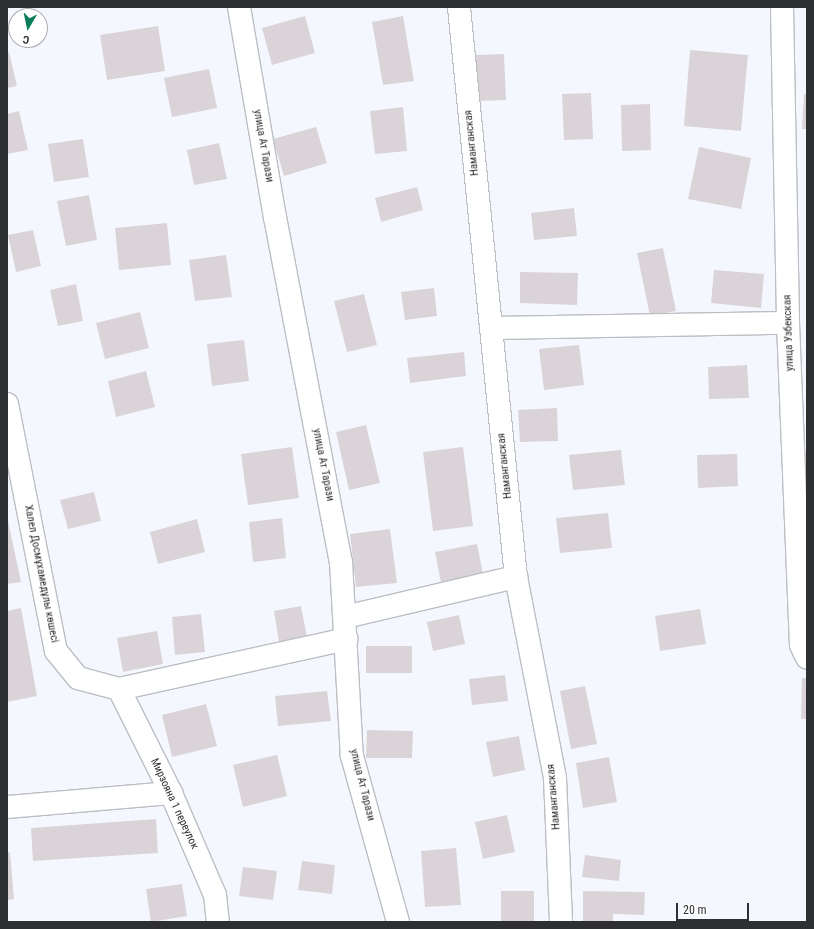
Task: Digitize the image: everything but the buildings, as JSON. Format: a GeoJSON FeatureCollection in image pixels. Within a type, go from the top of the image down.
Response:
{"type":"FeatureCollection","features":[{"type":"Feature","properties":{"kind":"street","name":"улица Ат Тарази"},"geometry":{"type":"LineString","coordinates":[[239,7],[277,224],[341,562],[347,639],[352,756],[398,922]]}},
{"type":"Feature","properties":{"kind":"street","name":"Наманганская"},"geometry":{"type":"LineString","coordinates":[[459,7],[516,577],[555,778],[561,922]]}},
{"type":"Feature","properties":{"kind":"street","name":"улица Узбекская"},"geometry":{"type":"LineString","coordinates":[[782,7],[788,323],[802,487],[801,645],[807,658]]}},
{"type":"Feature","properties":{"kind":"street"},"geometry":{"type":"LineString","coordinates":[[490,328],[788,323]]}},
{"type":"Feature","properties":{"kind":"street","name":"Халел Досмұхамедұлы көшесі"},"geometry":{"type":"LineString","coordinates":[[7,404],[56,651],[78,678],[119,689],[347,639]]}},
{"type":"Feature","properties":{"kind":"street"},"geometry":{"type":"LineString","coordinates":[[345,617],[516,577]]}},
{"type":"Feature","properties":{"kind":"street","name":"Мирзояна 1 переулок"},"geometry":{"type":"LineString","coordinates":[[119,689],[171,793],[214,895],[218,922]]}},
{"type":"Feature","properties":{"kind":"street"},"geometry":{"type":"LineString","coordinates":[[7,807],[171,793]]}}]}
